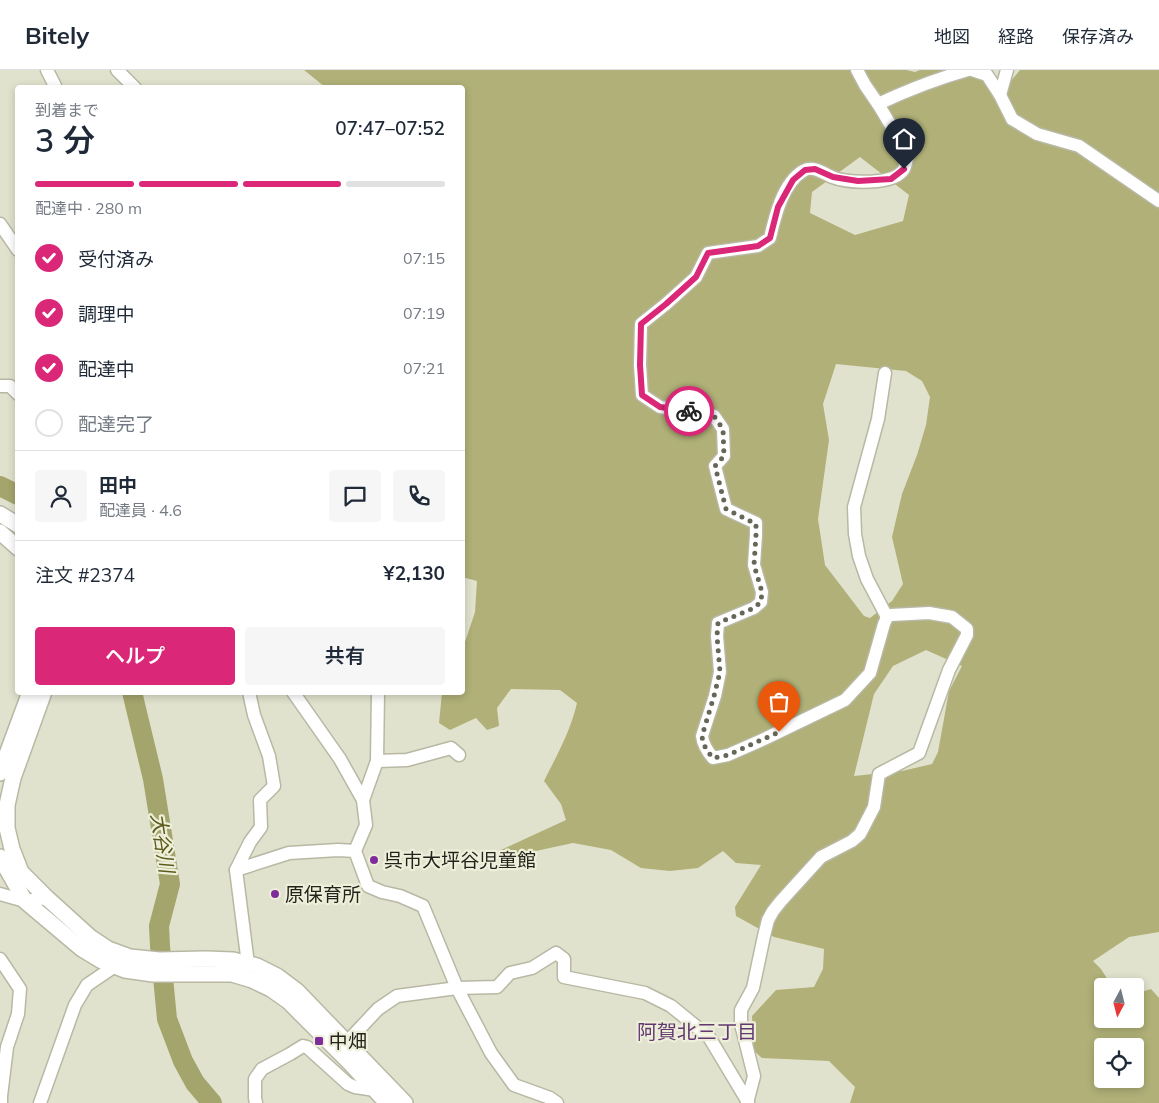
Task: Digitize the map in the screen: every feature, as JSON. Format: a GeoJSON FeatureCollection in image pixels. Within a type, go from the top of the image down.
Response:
{"type":"FeatureCollection","features":[{"type":"Feature","properties":{"kind":"street"},"geometry":{"type":"LineString","coordinates":[[47,70],[54,85]]}},
{"type":"Feature","properties":{"kind":"street"},"geometry":{"type":"LineString","coordinates":[[116,70],[132,85]]}},
{"type":"Feature","properties":{"kind":"street"},"geometry":{"type":"LineString","coordinates":[[857,70],[864,85],[878,104],[908,154],[904,169],[891,179],[858,181],[833,177],[815,169],[805,170],[793,180],[778,207],[770,238],[758,246],[708,253],[696,277],[641,324],[640,365],[642,395],[660,407],[714,416],[723,429],[724,456],[715,466],[726,509],[756,524],[754,565],[762,592],[761,602],[754,608],[718,623],[717,636],[720,672],[702,736],[706,750],[713,758],[728,755],[845,700],[870,674],[887,617],[867,579],[859,556],[855,534],[854,507],[878,419],[885,373]]}},
{"type":"Feature","properties":{"kind":"street"},"geometry":{"type":"LineString","coordinates":[[878,104],[908,90],[970,70],[987,75],[1012,119],[1037,134],[1079,146],[1159,201]]}},
{"type":"Feature","properties":{"kind":"street"},"geometry":{"type":"LineString","coordinates":[[1000,95],[1007,70]]}},
{"type":"Feature","properties":{"kind":"street"},"geometry":{"type":"LineString","coordinates":[[0,224],[15,246]]}},
{"type":"Feature","properties":{"kind":"street"},"geometry":{"type":"LineString","coordinates":[[0,386],[10,386],[15,391]]}},
{"type":"Feature","properties":{"kind":"street"},"geometry":{"type":"LineString","coordinates":[[0,514],[15,523]]}},
{"type":"Feature","properties":{"kind":"street"},"geometry":{"type":"LineString","coordinates":[[0,532],[15,545]]}},
{"type":"Feature","properties":{"kind":"street"},"geometry":{"type":"LineString","coordinates":[[748,1102],[754,1076],[741,1024],[741,1010],[753,988],[768,920],[781,901],[821,857],[852,841],[860,834],[874,806],[879,774],[919,753],[949,670],[967,635],[967,629],[952,616],[929,613],[891,615],[887,617]]}},
{"type":"Feature","properties":{"kind":"street"},"geometry":{"type":"LineString","coordinates":[[0,773],[29,695]]}},
{"type":"Feature","properties":{"kind":"street"},"geometry":{"type":"LineString","coordinates":[[43,695],[12,778],[7,805],[7,828],[12,849],[22,872],[47,898],[90,937],[108,949],[130,957],[159,960],[233,960],[257,966],[277,976],[297,991],[405,1103]]}},
{"type":"Feature","properties":{"kind":"street"},"geometry":{"type":"LineString","coordinates":[[248,964],[236,870],[250,842],[261,827],[260,800],[274,786],[269,756],[254,715],[250,695]]}},
{"type":"Feature","properties":{"kind":"street"},"geometry":{"type":"LineString","coordinates":[[295,695],[340,758],[363,800],[366,825],[355,851],[368,886],[382,892],[400,896],[422,906],[457,988],[491,1054],[514,1085],[550,1098],[557,1103]]}},
{"type":"Feature","properties":{"kind":"street"},"geometry":{"type":"LineString","coordinates":[[363,800],[377,761],[378,695]]}},
{"type":"Feature","properties":{"kind":"street"},"geometry":{"type":"LineString","coordinates":[[377,761],[406,760],[451,748],[459,755]]}},
{"type":"Feature","properties":{"kind":"street"},"geometry":{"type":"LineString","coordinates":[[236,870],[289,853],[338,850],[355,851]]}},
{"type":"Feature","properties":{"kind":"street"},"geometry":{"type":"LineString","coordinates":[[0,857],[25,901],[82,949],[102,961],[125,970],[153,974],[232,974],[252,980],[271,989],[288,1001],[387,1103]]}},
{"type":"Feature","properties":{"kind":"street"},"geometry":{"type":"LineString","coordinates":[[1,894],[25,901],[47,898]]}},
{"type":"Feature","properties":{"kind":"street"},"geometry":{"type":"LineString","coordinates":[[347,1042],[378,1009],[397,996],[457,988],[497,987],[510,973],[532,968],[556,953],[564,959],[564,977],[645,993],[671,1006],[709,1038],[748,1102]]}},
{"type":"Feature","properties":{"kind":"street"},"geometry":{"type":"LineString","coordinates":[[0,958],[20,989],[18,1014],[7,1047],[1,1096],[2,1103]]}},
{"type":"Feature","properties":{"kind":"street"},"geometry":{"type":"LineString","coordinates":[[40,1103],[76,1005],[87,985],[115,966],[148,969],[162,964]]}},
{"type":"Feature","properties":{"kind":"street"},"geometry":{"type":"LineString","coordinates":[[256,1103],[255,1079],[262,1069],[303,1046],[307,1047],[348,1084],[375,1090]]}},
{"type":"Feature","properties":{"kind":"green space"},"geometry":{"type":"Polygon","coordinates":[[[304,70],[906,70],[915,72],[920,70],[974,70],[1010,82],[1020,70],[1159,70],[1159,932],[1129,937],[1093,961],[1107,978],[1094,978],[1094,1028],[1144,1028],[1144,991],[1151,989],[1159,998],[1159,1103],[850,1103],[855,1087],[829,1061],[762,1058],[754,1051],[752,1016],[776,990],[814,987],[823,969],[824,949],[774,937],[736,916],[735,907],[761,865],[736,863],[723,851],[698,868],[670,871],[641,868],[611,850],[573,843],[502,858],[501,850],[566,820],[561,804],[544,781],[559,752],[577,703],[560,690],[511,689],[497,708],[499,726],[487,730],[476,718],[450,730],[439,723],[442,695],[465,695],[465,642],[475,612],[477,581],[465,578],[465,85],[323,85],[304,70]],[[860,157],[812,192],[810,213],[855,235],[903,221],[909,195],[860,157]],[[836,364],[823,404],[829,440],[818,519],[825,565],[864,616],[870,618],[892,601],[903,584],[892,537],[902,494],[926,425],[930,397],[922,381],[906,371],[836,364]],[[926,650],[893,666],[874,694],[854,776],[902,771],[932,764],[938,752],[949,691],[962,666],[926,650]]]}},
{"type":"Feature","properties":{"kind":"waterway","name":"大谷川"},"geometry":{"type":"LineString","coordinates":[[0,486],[15,494]]}},
{"type":"Feature","properties":{"kind":"waterway","name":"大谷川"},"geometry":{"type":"LineString","coordinates":[[133,695],[153,779],[170,884],[159,926],[167,1019],[183,1061],[195,1083],[212,1103]]}},
{"type":"Feature","properties":{"kind":"way so far"},"geometry":{"type":"LineString","coordinates":[[689,411],[714,416],[723,429],[724,456],[715,466],[726,509],[756,524],[754,565],[762,592],[761,602],[754,608],[718,623],[717,636],[720,672],[702,736],[703,742],[706,750],[713,758],[728,755],[779,732]]}},
{"type":"Feature","properties":{"kind":"place","name":"呉市大坪谷児童館"},"geometry":{"type":"Point","coordinates":[374,860]}},
{"type":"Feature","properties":{"kind":"place","name":"原保育所"},"geometry":{"type":"Point","coordinates":[275,894]}},
{"type":"Feature","properties":{"kind":"place","name":"中畑"},"geometry":{"type":"Point","coordinates":[319,1041]}},
{"type":"Feature","properties":{"kind":"district","name":"阿賀北三丁目"},"geometry":{"type":"Point","coordinates":[697,1031]}},
{"type":"Feature","properties":{"kind":"route"},"geometry":{"type":"LineString","coordinates":[[689,411],[660,407],[642,395],[640,365],[641,324],[696,277],[708,253],[758,246],[770,238],[778,207],[793,180],[805,170],[815,169],[833,177],[872,181],[891,179],[904,169]]}}]}
